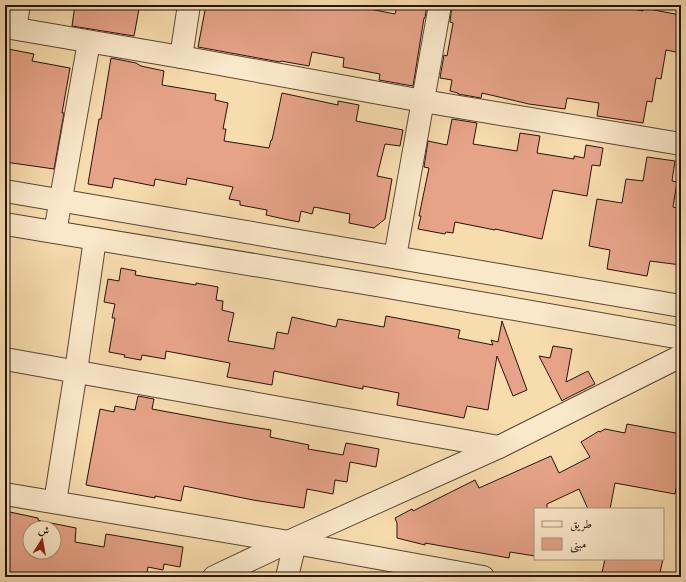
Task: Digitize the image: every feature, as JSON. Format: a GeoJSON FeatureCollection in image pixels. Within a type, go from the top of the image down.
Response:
{"type":"FeatureCollection","features":[{"type":"Feature","properties":{"kind":"street"},"geometry":{"type":"LineString","coordinates":[[19,5],[10,28],[181,57],[423,101],[681,144]]}},
{"type":"Feature","properties":{"kind":"street"},"geometry":{"type":"LineString","coordinates":[[181,57],[188,5]]}},
{"type":"Feature","properties":{"kind":"street"},"geometry":{"type":"LineString","coordinates":[[395,257],[440,5]]}},
{"type":"Feature","properties":{"kind":"street"},"geometry":{"type":"LineString","coordinates":[[55,232],[89,42]]}},
{"type":"Feature","properties":{"kind":"street"},"geometry":{"type":"LineString","coordinates":[[5,191],[681,306]]}},
{"type":"Feature","properties":{"kind":"street"},"geometry":{"type":"LineString","coordinates":[[5,224],[382,286],[681,338]]}},
{"type":"Feature","properties":{"kind":"street"},"geometry":{"type":"LineString","coordinates":[[54,502],[76,371],[94,239]]}},
{"type":"Feature","properties":{"kind":"street"},"geometry":{"type":"LineString","coordinates":[[214,577],[499,447],[681,356]]}},
{"type":"Feature","properties":{"kind":"street"},"geometry":{"type":"LineString","coordinates":[[5,359],[499,447]]}},
{"type":"Feature","properties":{"kind":"street"},"geometry":{"type":"LineString","coordinates":[[5,494],[291,542],[483,577]]}},
{"type":"Feature","properties":{"kind":"street"},"geometry":{"type":"LineString","coordinates":[[287,577],[291,542]]}},
{"type":"Feature","properties":{"kind":"building"},"geometry":{"type":"Polygon","coordinates":[[[75,5],[116,5],[139,9],[134,36],[72,26],[75,5]]]}},
{"type":"Feature","properties":{"kind":"building"},"geometry":{"type":"Polygon","coordinates":[[[206,5],[350,5],[395,14],[397,5],[427,5],[413,86],[379,80],[380,74],[343,67],[344,58],[312,52],[309,66],[198,47],[206,5]]]}},
{"type":"Feature","properties":{"kind":"building"},"geometry":{"type":"Polygon","coordinates":[[[452,5],[612,5],[643,11],[644,8],[680,15],[677,30],[681,31],[681,53],[666,50],[661,79],[656,78],[652,102],[647,101],[643,123],[597,116],[599,103],[567,98],[565,109],[529,104],[482,93],[481,98],[458,94],[450,91],[452,80],[440,78],[444,55],[447,56],[453,23],[450,22],[452,5]]]}},
{"type":"Feature","properties":{"kind":"building"},"geometry":{"type":"Polygon","coordinates":[[[8,49],[34,54],[32,61],[70,68],[54,169],[5,162],[5,70],[8,49]]]}},
{"type":"Feature","properties":{"kind":"building"},"geometry":{"type":"Polygon","coordinates":[[[111,58],[164,71],[162,85],[216,94],[215,100],[228,103],[223,129],[226,129],[224,141],[269,148],[282,93],[338,105],[338,101],[359,105],[356,121],[403,130],[400,146],[385,144],[377,176],[392,179],[385,219],[374,228],[349,223],[350,214],[314,207],[312,214],[301,211],[299,222],[284,219],[266,215],[267,210],[240,205],[240,201],[229,199],[233,187],[187,178],[186,185],[155,179],[154,186],[114,178],[112,188],[88,184],[111,58]]]}},
{"type":"Feature","properties":{"kind":"building"},"geometry":{"type":"Polygon","coordinates":[[[452,119],[477,123],[473,144],[517,151],[520,133],[540,136],[537,153],[574,159],[574,156],[584,158],[586,145],[603,148],[600,166],[592,165],[587,196],[553,190],[542,239],[455,222],[453,233],[446,232],[445,234],[418,229],[421,216],[419,216],[429,168],[424,167],[428,141],[447,145],[452,119]]]}},
{"type":"Feature","properties":{"kind":"building"},"geometry":{"type":"Polygon","coordinates":[[[647,157],[675,161],[672,181],[677,182],[673,207],[681,209],[681,265],[650,261],[647,276],[607,269],[610,250],[589,246],[597,199],[622,203],[626,179],[643,181],[647,157]]]}},
{"type":"Feature","properties":{"kind":"building"},"geometry":{"type":"Polygon","coordinates":[[[121,268],[136,271],[135,275],[218,287],[216,300],[223,301],[222,310],[234,313],[228,341],[274,349],[277,332],[288,334],[292,317],[336,327],[338,319],[384,327],[386,316],[460,330],[458,338],[493,345],[491,340],[498,342],[502,321],[527,390],[513,396],[497,356],[488,410],[467,406],[464,418],[397,405],[399,393],[363,386],[363,389],[274,371],[272,385],[227,377],[230,363],[166,351],[165,359],[142,355],[141,360],[124,357],[125,355],[109,352],[115,318],[112,318],[115,304],[104,302],[108,279],[119,281],[121,268]]]}},
{"type":"Feature","properties":{"kind":"building"},"geometry":{"type":"Polygon","coordinates":[[[553,346],[572,349],[566,382],[588,371],[595,384],[562,401],[539,356],[550,358],[553,346]]]}},
{"type":"Feature","properties":{"kind":"building"},"geometry":{"type":"Polygon","coordinates":[[[138,396],[154,399],[152,409],[271,430],[270,437],[309,445],[308,449],[343,455],[346,443],[379,449],[376,467],[350,462],[347,482],[335,480],[333,494],[307,489],[304,508],[253,500],[184,486],[181,501],[155,496],[155,498],[86,485],[100,409],[114,412],[115,406],[135,410],[138,396]]]}},
{"type":"Feature","properties":{"kind":"building"},"geometry":{"type":"Polygon","coordinates":[[[627,424],[681,434],[681,463],[675,494],[615,483],[610,508],[588,508],[579,489],[547,504],[547,508],[534,508],[534,556],[510,552],[509,558],[425,543],[425,545],[397,538],[397,523],[395,518],[412,509],[413,511],[475,480],[479,488],[551,456],[559,473],[590,457],[581,442],[599,431],[600,432],[605,429],[625,433],[627,424]]]}},
{"type":"Feature","properties":{"kind":"building"},"geometry":{"type":"Polygon","coordinates":[[[5,511],[38,518],[38,520],[22,520],[22,560],[62,560],[62,525],[76,528],[75,542],[104,547],[106,534],[183,547],[180,567],[164,564],[163,570],[148,567],[146,577],[5,577],[5,511]]]}},
{"type":"Feature","properties":{"kind":"building"},"geometry":{"type":"Polygon","coordinates":[[[605,560],[663,560],[659,577],[601,577],[605,560]]]}}]}
